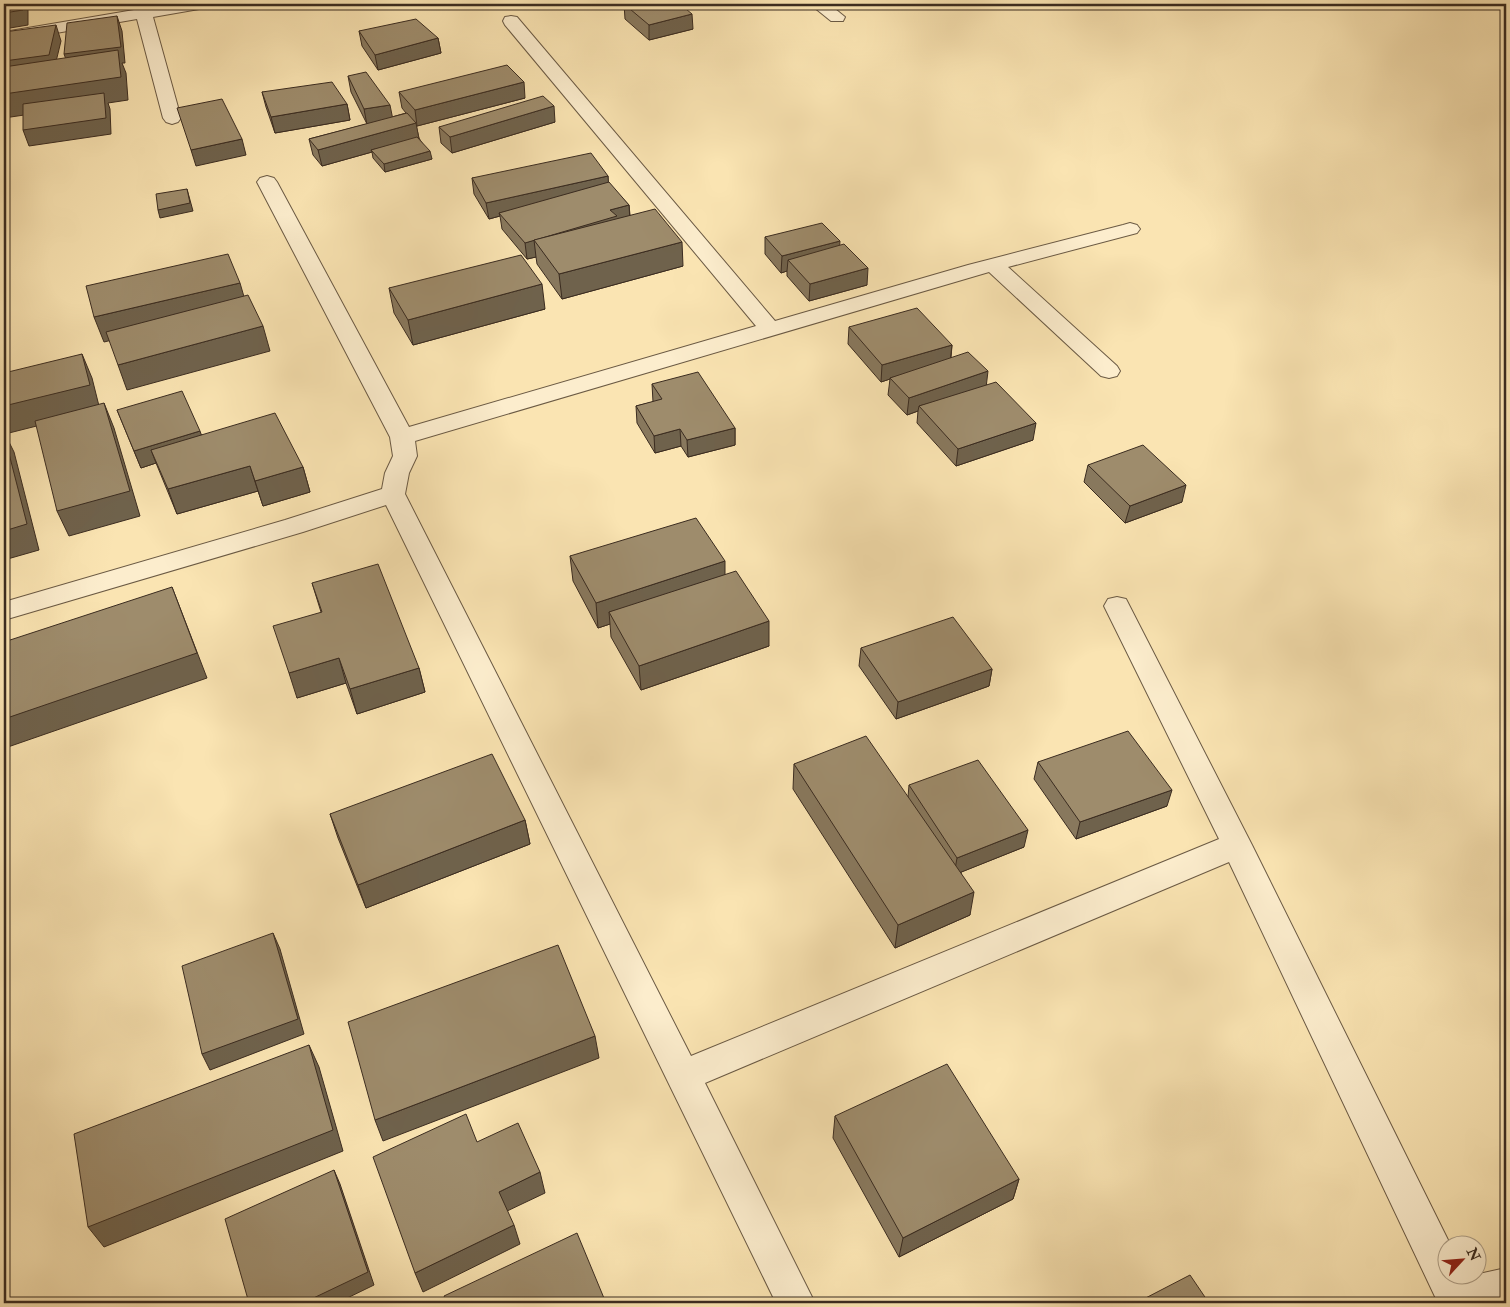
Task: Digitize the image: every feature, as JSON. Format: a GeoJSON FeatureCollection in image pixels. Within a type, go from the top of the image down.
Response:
{"type":"FeatureCollection","features":[{"type":"Feature","properties":{"kind":"street"},"geometry":{"type":"LineString","coordinates":[[4,37],[142,9],[199,4]]}},
{"type":"Feature","properties":{"kind":"street"},"geometry":{"type":"LineString","coordinates":[[818,4],[837,17]]}},
{"type":"Feature","properties":{"kind":"street"},"geometry":{"type":"LineString","coordinates":[[142,9],[172,118]]}},
{"type":"Feature","properties":{"kind":"street"},"geometry":{"type":"LineString","coordinates":[[511,21],[770,329]]}},
{"type":"Feature","properties":{"kind":"street"},"geometry":{"type":"LineString","coordinates":[[267,182],[402,437],[405,456],[397,473],[393,494],[796,1303]]}},
{"type":"Feature","properties":{"kind":"street"},"geometry":{"type":"LineString","coordinates":[[402,437],[994,264],[1130,229]]}},
{"type":"Feature","properties":{"kind":"street"},"geometry":{"type":"LineString","coordinates":[[994,264],[1109,371]]}},
{"type":"Feature","properties":{"kind":"street"},"geometry":{"type":"LineString","coordinates":[[4,611],[294,526],[393,494]]}},
{"type":"Feature","properties":{"kind":"street"},"geometry":{"type":"LineString","coordinates":[[1117,606],[1237,845],[1457,1301],[1506,1287]]}},
{"type":"Feature","properties":{"kind":"street"},"geometry":{"type":"LineString","coordinates":[[683,1076],[1237,845]]}},
{"type":"Feature","properties":{"kind":"building"},"geometry":{"type":"Polygon","coordinates":[[[4,4],[23,4],[23,10],[4,13],[4,4]]]}},
{"type":"Feature","properties":{"kind":"building"},"geometry":{"type":"Polygon","coordinates":[[[624,4],[680,4],[692,14],[649,25],[624,4]]]}},
{"type":"Feature","properties":{"kind":"building"},"geometry":{"type":"Polygon","coordinates":[[[117,16],[121,47],[64,54],[67,23],[117,16]]]}},
{"type":"Feature","properties":{"kind":"building"},"geometry":{"type":"Polygon","coordinates":[[[416,19],[438,38],[375,55],[359,31],[416,19]]]}},
{"type":"Feature","properties":{"kind":"building"},"geometry":{"type":"Polygon","coordinates":[[[56,25],[49,55],[4,61],[4,32],[56,25]]]}},
{"type":"Feature","properties":{"kind":"building"},"geometry":{"type":"Polygon","coordinates":[[[118,50],[121,77],[4,94],[4,67],[118,50]]]}},
{"type":"Feature","properties":{"kind":"building"},"geometry":{"type":"Polygon","coordinates":[[[507,65],[524,82],[415,110],[399,92],[507,65]]]}},
{"type":"Feature","properties":{"kind":"building"},"geometry":{"type":"Polygon","coordinates":[[[366,72],[390,105],[364,109],[348,76],[366,72]]]}},
{"type":"Feature","properties":{"kind":"building"},"geometry":{"type":"Polygon","coordinates":[[[332,82],[347,104],[271,117],[262,92],[332,82]]]}},
{"type":"Feature","properties":{"kind":"building"},"geometry":{"type":"Polygon","coordinates":[[[104,93],[106,118],[23,130],[23,104],[104,93]]]}},
{"type":"Feature","properties":{"kind":"building"},"geometry":{"type":"Polygon","coordinates":[[[543,96],[554,106],[450,137],[439,127],[543,96]]]}},
{"type":"Feature","properties":{"kind":"building"},"geometry":{"type":"Polygon","coordinates":[[[222,99],[242,139],[191,150],[177,108],[222,99]]]}},
{"type":"Feature","properties":{"kind":"building"},"geometry":{"type":"Polygon","coordinates":[[[407,113],[416,123],[318,150],[309,139],[407,113]]]}},
{"type":"Feature","properties":{"kind":"building"},"geometry":{"type":"Polygon","coordinates":[[[417,137],[430,151],[384,164],[371,150],[417,137]]]}},
{"type":"Feature","properties":{"kind":"building"},"geometry":{"type":"Polygon","coordinates":[[[591,153],[608,176],[486,203],[472,178],[591,153]]]}},
{"type":"Feature","properties":{"kind":"building"},"geometry":{"type":"Polygon","coordinates":[[[609,182],[629,205],[610,210],[617,216],[525,243],[499,213],[609,182]]]}},
{"type":"Feature","properties":{"kind":"building"},"geometry":{"type":"Polygon","coordinates":[[[187,189],[190,203],[158,210],[156,194],[187,189]]]}},
{"type":"Feature","properties":{"kind":"building"},"geometry":{"type":"Polygon","coordinates":[[[655,209],[682,242],[559,274],[534,240],[655,209]]]}},
{"type":"Feature","properties":{"kind":"building"},"geometry":{"type":"Polygon","coordinates":[[[822,223],[840,241],[782,256],[765,237],[822,223]]]}},
{"type":"Feature","properties":{"kind":"building"},"geometry":{"type":"Polygon","coordinates":[[[844,244],[868,268],[810,284],[788,260],[844,244]]]}},
{"type":"Feature","properties":{"kind":"building"},"geometry":{"type":"Polygon","coordinates":[[[228,254],[240,283],[94,317],[86,286],[228,254]]]}},
{"type":"Feature","properties":{"kind":"building"},"geometry":{"type":"Polygon","coordinates":[[[521,255],[542,284],[408,320],[389,288],[521,255]]]}},
{"type":"Feature","properties":{"kind":"building"},"geometry":{"type":"Polygon","coordinates":[[[248,295],[263,326],[118,365],[106,332],[248,295]]]}},
{"type":"Feature","properties":{"kind":"building"},"geometry":{"type":"Polygon","coordinates":[[[917,308],[952,345],[882,365],[849,327],[917,308]]]}},
{"type":"Feature","properties":{"kind":"building"},"geometry":{"type":"Polygon","coordinates":[[[968,352],[988,371],[909,398],[890,378],[968,352]]]}},
{"type":"Feature","properties":{"kind":"building"},"geometry":{"type":"Polygon","coordinates":[[[82,354],[90,385],[4,406],[4,373],[82,354]]]}},
{"type":"Feature","properties":{"kind":"building"},"geometry":{"type":"Polygon","coordinates":[[[698,372],[735,428],[687,440],[680,429],[654,436],[636,406],[662,399],[652,384],[698,372]]]}},
{"type":"Feature","properties":{"kind":"building"},"geometry":{"type":"Polygon","coordinates":[[[996,382],[1036,423],[958,449],[919,406],[996,382]]]}},
{"type":"Feature","properties":{"kind":"building"},"geometry":{"type":"Polygon","coordinates":[[[182,391],[200,431],[134,451],[117,410],[182,391]]]}},
{"type":"Feature","properties":{"kind":"building"},"geometry":{"type":"Polygon","coordinates":[[[104,403],[130,491],[57,511],[35,421],[104,403]]]}},
{"type":"Feature","properties":{"kind":"building"},"geometry":{"type":"Polygon","coordinates":[[[275,413],[303,467],[255,481],[250,466],[168,489],[151,450],[275,413]]]}},
{"type":"Feature","properties":{"kind":"building"},"geometry":{"type":"Polygon","coordinates":[[[4,434],[27,524],[4,531],[4,434]]]}},
{"type":"Feature","properties":{"kind":"building"},"geometry":{"type":"Polygon","coordinates":[[[1143,445],[1186,485],[1130,506],[1088,465],[1143,445]]]}},
{"type":"Feature","properties":{"kind":"building"},"geometry":{"type":"Polygon","coordinates":[[[696,518],[725,561],[596,603],[570,556],[696,518]]]}},
{"type":"Feature","properties":{"kind":"building"},"geometry":{"type":"Polygon","coordinates":[[[378,564],[419,668],[350,689],[339,658],[289,673],[273,626],[322,612],[312,583],[378,564]]]}},
{"type":"Feature","properties":{"kind":"building"},"geometry":{"type":"Polygon","coordinates":[[[736,571],[769,621],[639,666],[609,612],[736,571]]]}},
{"type":"Feature","properties":{"kind":"building"},"geometry":{"type":"Polygon","coordinates":[[[172,587],[197,653],[4,719],[4,642],[172,587]]]}},
{"type":"Feature","properties":{"kind":"building"},"geometry":{"type":"Polygon","coordinates":[[[953,617],[992,669],[898,702],[861,648],[953,617]]]}},
{"type":"Feature","properties":{"kind":"building"},"geometry":{"type":"Polygon","coordinates":[[[1128,731],[1172,790],[1080,822],[1038,762],[1128,731]]]}},
{"type":"Feature","properties":{"kind":"building"},"geometry":{"type":"Polygon","coordinates":[[[866,736],[974,892],[898,925],[794,764],[866,736]]]}},
{"type":"Feature","properties":{"kind":"building"},"geometry":{"type":"Polygon","coordinates":[[[492,754],[525,820],[358,885],[330,814],[492,754]]]}},
{"type":"Feature","properties":{"kind":"building"},"geometry":{"type":"Polygon","coordinates":[[[978,760],[1028,830],[957,858],[909,785],[978,760]]]}},
{"type":"Feature","properties":{"kind":"building"},"geometry":{"type":"Polygon","coordinates":[[[273,933],[298,1019],[202,1054],[182,966],[273,933]]]}},
{"type":"Feature","properties":{"kind":"building"},"geometry":{"type":"Polygon","coordinates":[[[558,945],[595,1036],[375,1120],[348,1022],[558,945]]]}},
{"type":"Feature","properties":{"kind":"building"},"geometry":{"type":"Polygon","coordinates":[[[309,1045],[333,1130],[88,1227],[74,1134],[309,1045]]]}},
{"type":"Feature","properties":{"kind":"building"},"geometry":{"type":"Polygon","coordinates":[[[947,1064],[1019,1179],[903,1238],[835,1116],[947,1064]]]}},
{"type":"Feature","properties":{"kind":"building"},"geometry":{"type":"Polygon","coordinates":[[[466,1114],[477,1142],[518,1123],[540,1172],[499,1192],[514,1225],[415,1273],[373,1157],[466,1114]]]}},
{"type":"Feature","properties":{"kind":"building"},"geometry":{"type":"Polygon","coordinates":[[[334,1170],[368,1272],[303,1303],[249,1303],[225,1219],[334,1170]]]}},
{"type":"Feature","properties":{"kind":"building"},"geometry":{"type":"Polygon","coordinates":[[[577,1233],[606,1303],[447,1303],[444,1296],[577,1233]]]}},
{"type":"Feature","properties":{"kind":"building"},"geometry":{"type":"Polygon","coordinates":[[[1190,1275],[1209,1303],[1136,1303],[1190,1275]]]}}]}
